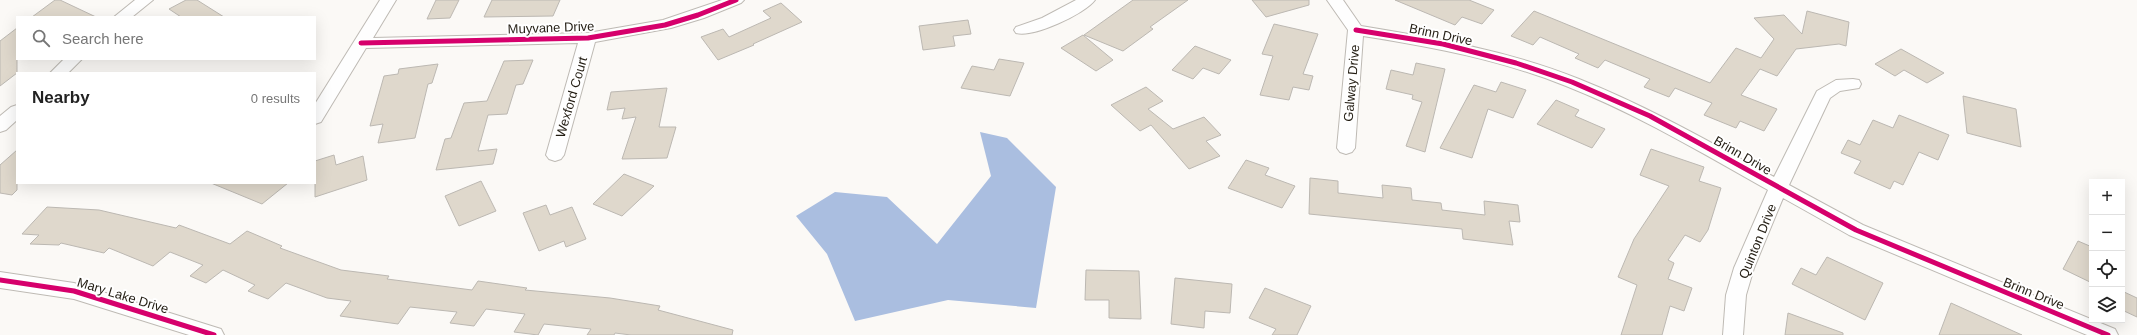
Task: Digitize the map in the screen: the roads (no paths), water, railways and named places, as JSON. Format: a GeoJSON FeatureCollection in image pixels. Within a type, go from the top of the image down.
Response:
{"type":"FeatureCollection","features":[{"type":"Feature","properties":{"kind":"street"},"geometry":{"type":"LineString","coordinates":[[123,16],[145,0]]}},
{"type":"Feature","properties":{"kind":"street"},"geometry":{"type":"LineString","coordinates":[[316,116],[388,0]]}},
{"type":"Feature","properties":{"kind":"street","name":"Muyvane Drive"},"geometry":{"type":"LineString","coordinates":[[362,43],[588,38],[665,24],[698,15],[736,0]]}},
{"type":"Feature","properties":{"kind":"street"},"geometry":{"type":"LineString","coordinates":[[1022,30],[1035,27],[1066,14],[1087,0]]}},
{"type":"Feature","properties":{"kind":"street","name":"Galway Drive"},"geometry":{"type":"LineString","coordinates":[[1335,0],[1356,30],[1346,148]]}},
{"type":"Feature","properties":{"kind":"street","name":"Brinn Drive"},"geometry":{"type":"LineString","coordinates":[[1356,30],[1443,44],[1542,70],[1618,100],[1650,116],[1856,230],[2108,335]]}},
{"type":"Feature","properties":{"kind":"street","name":"Wexford Court"},"geometry":{"type":"LineString","coordinates":[[555,155],[588,38]]}},
{"type":"Feature","properties":{"kind":"street"},"geometry":{"type":"LineString","coordinates":[[59,72],[73,60]]}},
{"type":"Feature","properties":{"kind":"street","name":"Quinton Drive"},"geometry":{"type":"LineString","coordinates":[[1733,335],[1736,295],[1744,268],[1778,188],[1823,95],[1836,86],[1853,84]]}},
{"type":"Feature","properties":{"kind":"street"},"geometry":{"type":"LineString","coordinates":[[0,126],[16,112]]}},
{"type":"Feature","properties":{"kind":"street","name":"Mary Lake Drive"},"geometry":{"type":"LineString","coordinates":[[0,280],[74,291],[96,297],[204,334]]}},
{"type":"Feature","properties":{"kind":"water"},"geometry":{"type":"Polygon","coordinates":[[[980,132],[1007,138],[1056,187],[1036,308],[948,300],[855,321],[827,254],[796,216],[835,192],[887,197],[937,244],[991,176],[980,132]]]}}]}
